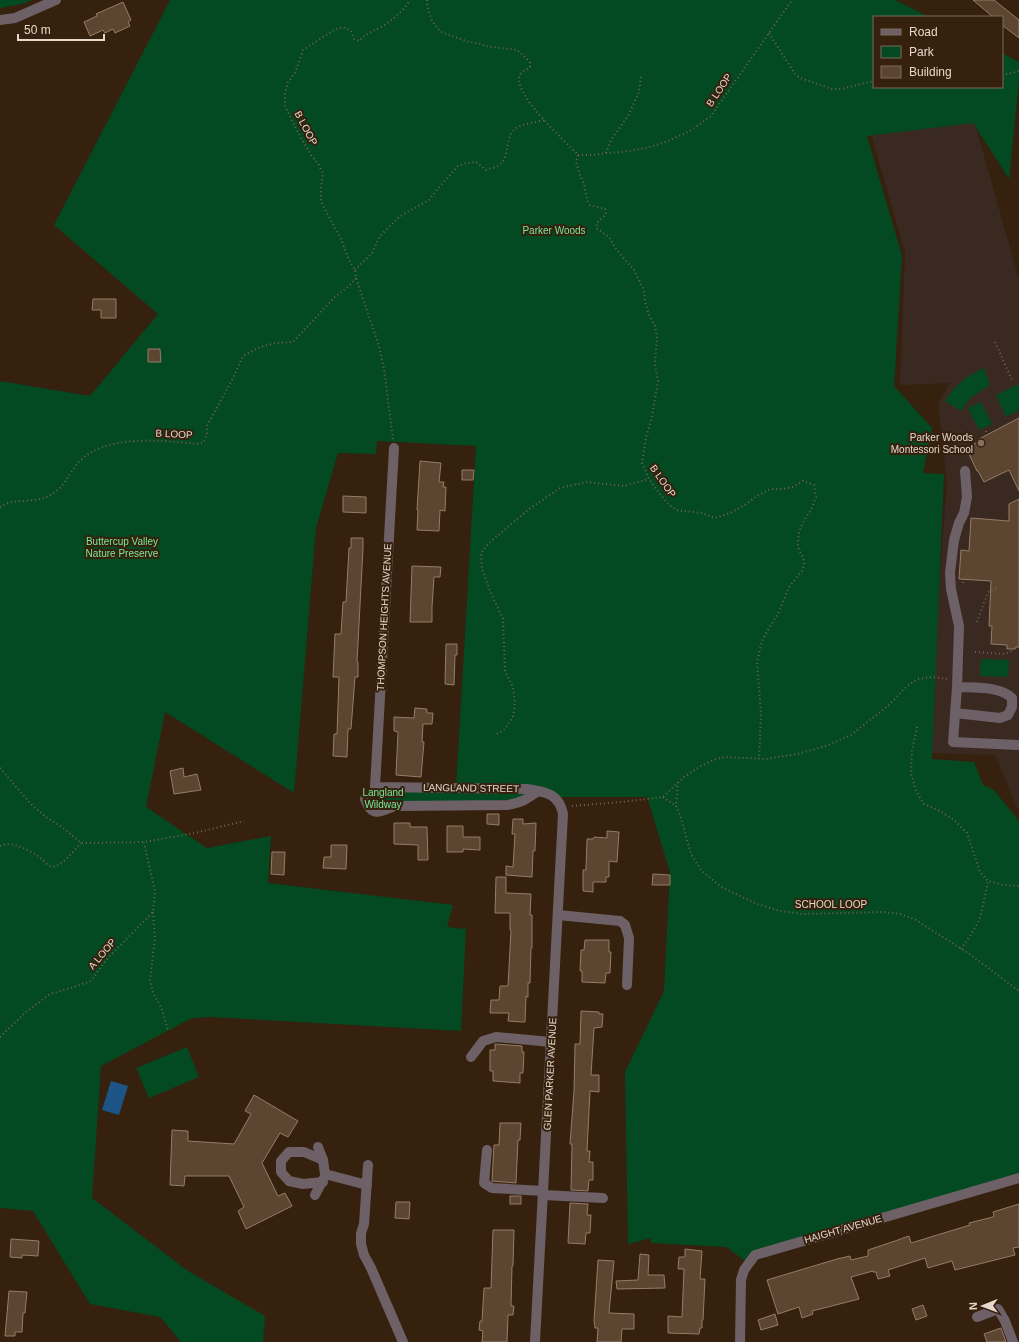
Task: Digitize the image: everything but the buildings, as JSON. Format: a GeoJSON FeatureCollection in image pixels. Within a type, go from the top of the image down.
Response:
{"type":"FeatureCollection","features":[{"type":"Feature","properties":{"kind":"street"},"geometry":{"type":"LineString","coordinates":[[0,20],[15,18],[56,0]]}},
{"type":"Feature","properties":{"kind":"street","name":"THOMPSON HEIGHTS AVENUE"},"geometry":{"type":"LineString","coordinates":[[375,787],[394,448]]}},
{"type":"Feature","properties":{"kind":"street"},"geometry":{"type":"LineString","coordinates":[[964,471],[967,497],[964,513],[959,523],[954,540],[950,573],[951,589],[959,626],[953,742],[1019,745]]}},
{"type":"Feature","properties":{"kind":"street"},"geometry":{"type":"LineString","coordinates":[[955,713],[1000,718],[1008,715],[1012,707],[1012,698],[1008,693],[998,690],[957,687]]}},
{"type":"Feature","properties":{"kind":"street","name":"LANGLAND STREET"},"geometry":{"type":"LineString","coordinates":[[375,787],[527,789],[552,795],[565,806]]}},
{"type":"Feature","properties":{"kind":"street"},"geometry":{"type":"LineString","coordinates":[[365,799],[368,808],[376,812],[396,806],[507,805],[518,803],[527,799],[538,791]]}},
{"type":"Feature","properties":{"kind":"street","name":"GLEN PARKER AVENUE"},"geometry":{"type":"LineString","coordinates":[[535,1342],[565,806]]}},
{"type":"Feature","properties":{"kind":"street"},"geometry":{"type":"LineString","coordinates":[[558,915],[620,921],[625,925],[629,938],[627,985]]}},
{"type":"Feature","properties":{"kind":"street"},"geometry":{"type":"LineString","coordinates":[[471,1057],[483,1041],[496,1037],[551,1042]]}},
{"type":"Feature","properties":{"kind":"street"},"geometry":{"type":"LineString","coordinates":[[315,1195],[324,1178],[323,1160],[318,1147]]}},
{"type":"Feature","properties":{"kind":"street"},"geometry":{"type":"LineString","coordinates":[[486,1150],[484,1183],[492,1188],[603,1198]]}},
{"type":"Feature","properties":{"kind":"street"},"geometry":{"type":"LineString","coordinates":[[323,1160],[304,1152],[289,1152],[282,1161],[281,1172],[289,1181],[303,1184],[324,1178],[367,1184]]}},
{"type":"Feature","properties":{"kind":"street"},"geometry":{"type":"LineString","coordinates":[[368,1165],[364,1224],[361,1233],[364,1255],[403,1342]]}},
{"type":"Feature","properties":{"kind":"street","name":"HAIGHT AVENUE"},"geometry":{"type":"LineString","coordinates":[[740,1342],[741,1280],[744,1270],[755,1255],[1019,1178]]}},
{"type":"Feature","properties":{"kind":"street"},"geometry":{"type":"LineString","coordinates":[[977,1317],[998,1309],[1005,1321],[1013,1342]]}},
{"type":"Feature","properties":{"kind":"path","name":"B LOOP"},"geometry":{"type":"LineString","coordinates":[[394,448],[392,421],[379,346],[356,278],[355,270],[349,260],[341,239],[321,202],[323,174],[319,165],[296,130],[285,106],[285,93],[288,82],[294,73],[302,50],[334,30],[343,27],[351,31],[354,39],[359,41],[368,33],[382,26],[393,18],[406,7],[410,0]]}},
{"type":"Feature","properties":{"kind":"path"},"geometry":{"type":"LineString","coordinates":[[427,0],[432,21],[441,32],[485,46],[517,50],[527,59],[530,63],[530,67],[521,73],[519,78],[521,91],[558,136],[578,155]]}},
{"type":"Feature","properties":{"kind":"path","name":"B LOOP"},"geometry":{"type":"LineString","coordinates":[[759,758],[761,714],[760,683],[757,662],[762,641],[778,614],[789,587],[802,571],[804,566],[803,555],[797,543],[801,526],[811,510],[816,497],[814,485],[803,481],[793,487],[770,489],[730,513],[715,518],[702,513],[676,510],[668,504],[649,479],[642,463],[658,381],[655,365],[657,337],[655,326],[649,315],[644,290],[634,270],[616,249],[609,237],[596,228],[597,224],[606,214],[605,209],[590,205],[587,200],[584,184],[576,162],[578,155],[592,156],[623,152],[646,148],[666,142],[690,131],[712,116],[792,0]]}},
{"type":"Feature","properties":{"kind":"path"},"geometry":{"type":"LineString","coordinates":[[769,33],[795,74],[800,78],[832,89],[841,89],[873,81]]}},
{"type":"Feature","properties":{"kind":"path"},"geometry":{"type":"LineString","coordinates":[[1003,74],[1019,71]]}},
{"type":"Feature","properties":{"kind":"path"},"geometry":{"type":"LineString","coordinates":[[606,153],[611,140],[628,116],[638,92],[641,77]]}},
{"type":"Feature","properties":{"kind":"path"},"geometry":{"type":"LineString","coordinates":[[355,270],[372,253],[380,236],[389,226],[399,217],[429,200],[458,166],[476,162],[486,170],[500,165],[506,155],[508,141],[515,129],[527,124],[545,120]]}},
{"type":"Feature","properties":{"kind":"path","name":"B LOOP"},"geometry":{"type":"LineString","coordinates":[[0,507],[10,503],[40,500],[56,492],[78,463],[92,451],[103,447],[140,440],[197,444],[204,442],[207,434],[207,426],[243,356],[260,347],[276,343],[293,342],[335,297],[349,286],[356,278]]}},
{"type":"Feature","properties":{"kind":"path"},"geometry":{"type":"LineString","coordinates":[[995,342],[1012,380]]}},
{"type":"Feature","properties":{"kind":"path"},"geometry":{"type":"LineString","coordinates":[[497,734],[505,729],[513,716],[515,703],[513,687],[505,671],[503,619],[482,569],[481,553],[488,544],[529,508],[560,488],[587,482],[624,486],[649,479]]}},
{"type":"Feature","properties":{"kind":"path"},"geometry":{"type":"LineString","coordinates":[[977,622],[988,592],[998,586]]}},
{"type":"Feature","properties":{"kind":"path"},"geometry":{"type":"LineString","coordinates":[[975,652],[1005,654],[1012,651],[1012,649]]}},
{"type":"Feature","properties":{"kind":"path"},"geometry":{"type":"LineString","coordinates":[[565,806],[663,797],[678,782],[701,766],[716,759],[726,756],[759,758],[778,757],[826,746],[851,735],[889,705],[907,686],[918,679],[932,677],[948,679]]}},
{"type":"Feature","properties":{"kind":"path"},"geometry":{"type":"LineString","coordinates":[[917,727],[912,751],[911,774],[916,791],[924,804],[940,811],[954,820],[967,833],[980,872],[988,881],[1004,885],[1019,886]]}},
{"type":"Feature","properties":{"kind":"path"},"geometry":{"type":"LineString","coordinates":[[0,768],[30,803],[81,843],[144,842],[195,833],[244,820]]}},
{"type":"Feature","properties":{"kind":"path","name":"SCHOOL LOOP"},"geometry":{"type":"LineString","coordinates":[[678,782],[676,806],[691,854],[701,870],[721,887],[757,904],[780,912],[803,914],[884,912],[900,914],[916,920],[961,949],[1019,991]]}},
{"type":"Feature","properties":{"kind":"path"},"geometry":{"type":"LineString","coordinates":[[663,797],[676,806]]}},
{"type":"Feature","properties":{"kind":"path"},"geometry":{"type":"LineString","coordinates":[[144,842],[155,891],[153,912],[155,938],[150,980],[153,993],[162,1009],[168,1031]]}},
{"type":"Feature","properties":{"kind":"path"},"geometry":{"type":"LineString","coordinates":[[0,846],[5,843],[19,846],[39,857],[44,863],[52,867],[61,864],[81,843]]}},
{"type":"Feature","properties":{"kind":"path"},"geometry":{"type":"LineString","coordinates":[[961,949],[980,918],[988,881]]}},
{"type":"Feature","properties":{"kind":"path","name":"A LOOP"},"geometry":{"type":"LineString","coordinates":[[0,1037],[26,1012],[50,994],[91,981],[106,960],[153,912]]}},
{"type":"Feature","properties":{"kind":"shaded area","name":"Parker Woods Montessori School"},"geometry":{"type":"Polygon","coordinates":[[[973,117],[1019,279],[1019,812],[995,755],[927,753],[947,484],[938,403],[950,383],[900,385],[905,253],[870,130],[973,117]]]}},
{"type":"Feature","properties":{"kind":"green space"},"geometry":{"type":"Polygon","coordinates":[[[0,0],[32,0],[22,4],[0,8],[0,0]]]}},
{"type":"Feature","properties":{"kind":"green space","name":"Parker Woods"},"geometry":{"type":"Polygon","coordinates":[[[170,0],[895,0],[927,16],[873,16],[873,88],[1003,88],[1003,54],[1019,62],[1019,80],[1009,179],[973,123],[867,136],[902,256],[894,386],[932,428],[923,473],[944,474],[932,759],[974,762],[983,785],[994,790],[1019,821],[1019,1173],[928,1205],[748,1263],[726,1247],[651,1243],[651,1238],[628,1244],[625,1072],[664,991],[670,872],[647,797],[530,797],[527,799],[396,806],[376,812],[365,799],[371,794],[375,787],[456,788],[476,446],[377,441],[376,454],[338,453],[316,528],[294,793],[165,712],[146,807],[207,848],[271,836],[268,883],[453,905],[447,927],[466,929],[461,1031],[211,1017],[192,1018],[101,1066],[92,1198],[188,1271],[265,1316],[263,1342],[181,1342],[160,1317],[90,1304],[33,1211],[0,1208],[0,381],[90,396],[158,314],[54,225],[170,0]]]}},
{"type":"Feature","properties":{"kind":"green space"},"geometry":{"type":"Polygon","coordinates":[[[984,368],[990,385],[970,398],[961,411],[945,401],[953,390],[962,382],[972,374],[984,368]]]}},
{"type":"Feature","properties":{"kind":"green space"},"geometry":{"type":"Polygon","coordinates":[[[1019,384],[1019,410],[1006,417],[996,395],[1019,384]]]}},
{"type":"Feature","properties":{"kind":"green space"},"geometry":{"type":"Polygon","coordinates":[[[981,402],[992,424],[979,430],[968,408],[981,402]]]}},
{"type":"Feature","properties":{"kind":"green space"},"geometry":{"type":"Polygon","coordinates":[[[981,659],[1009,660],[1008,677],[980,676],[981,659]]]}},
{"type":"Feature","properties":{"kind":"green space"},"geometry":{"type":"Polygon","coordinates":[[[187,1047],[199,1077],[149,1098],[136,1068],[187,1047]]]}},
{"type":"Feature","properties":{"kind":"water"},"geometry":{"type":"Polygon","coordinates":[[[111,1081],[128,1086],[119,1115],[102,1110],[111,1081]]]}},
{"type":"Feature","properties":{"kind":"place","name":"Parker Woods Montessori School"},"geometry":{"type":"Point","coordinates":[981,443]}},
{"type":"Feature","properties":{"kind":"park label","name":"Buttercup Valley Nature Preserve"},"geometry":{"type":"Point","coordinates":[122,546]}},
{"type":"Feature","properties":{"kind":"park label","name":"Langland Wildway"},"geometry":{"type":"Point","coordinates":[383,798]}}]}
